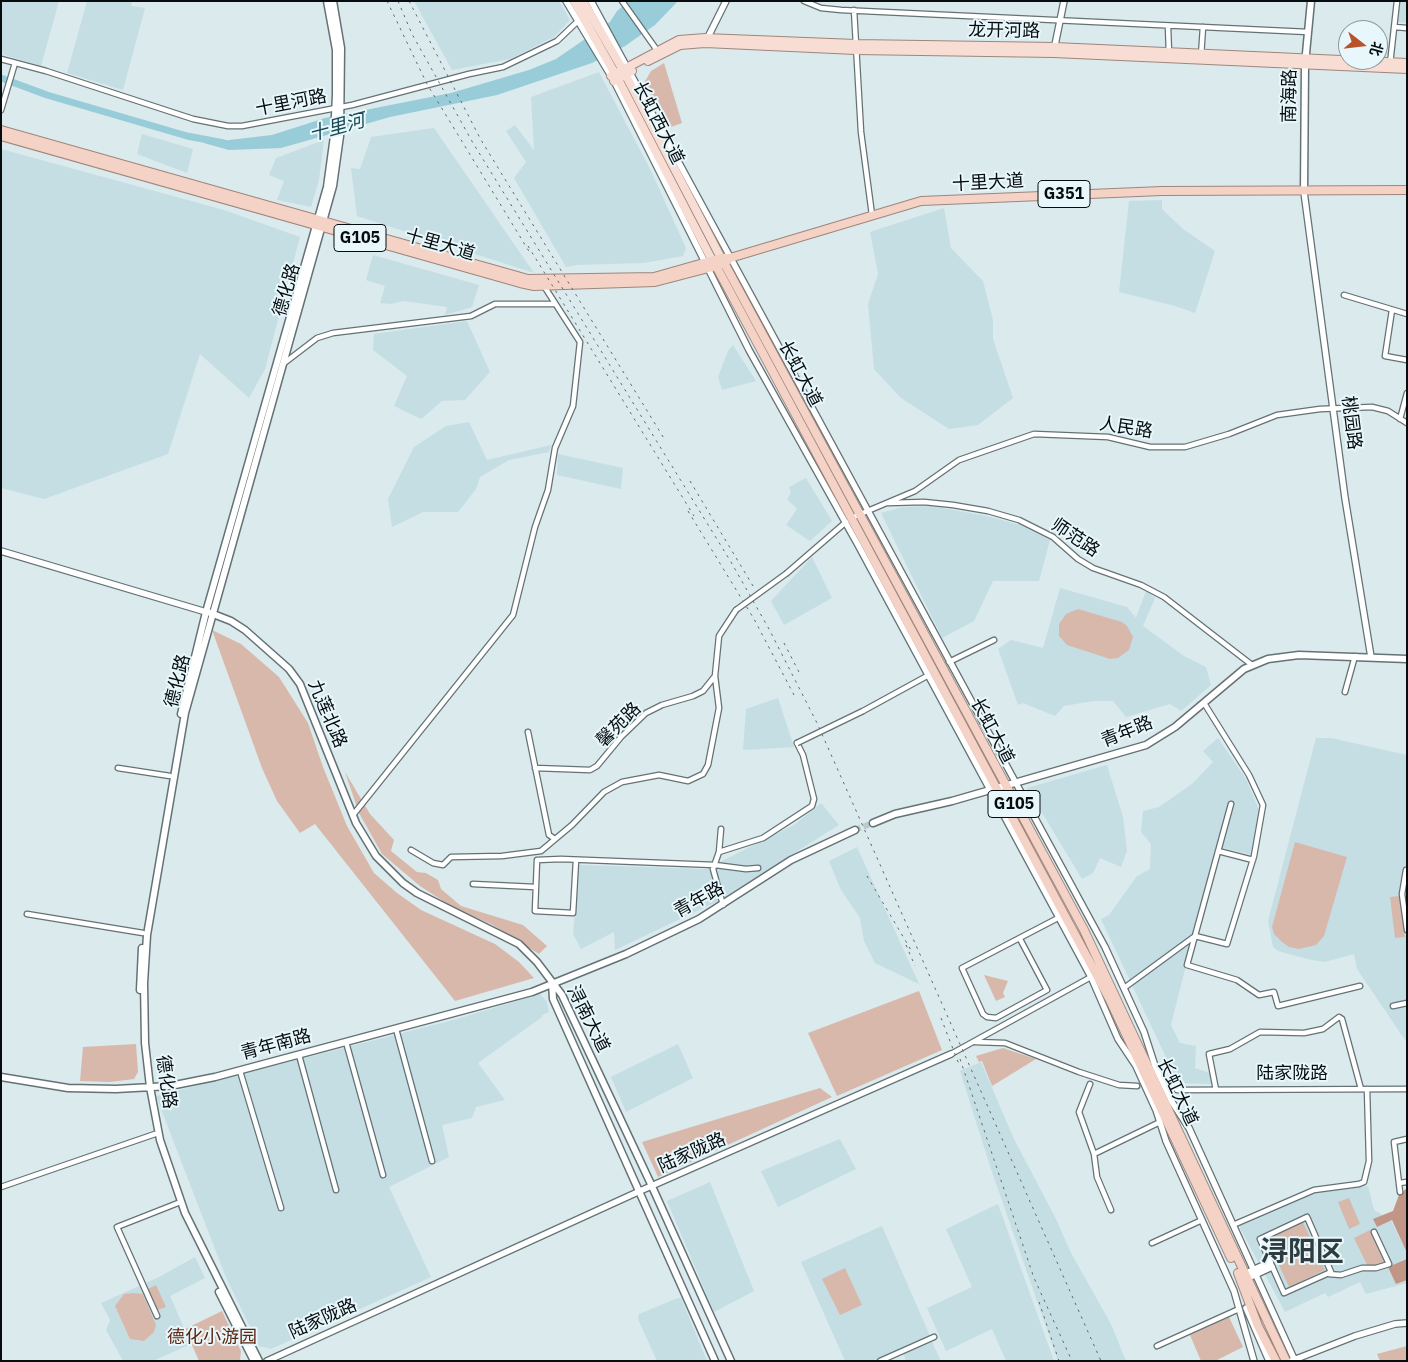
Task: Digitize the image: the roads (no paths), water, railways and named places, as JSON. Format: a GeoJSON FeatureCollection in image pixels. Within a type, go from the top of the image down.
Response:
{"type":"FeatureCollection","features":[{"type":"Feature","properties":{"kind":"highway","name":"十里大道"},"geometry":{"type":"LineString","coordinates":[[1,130],[520,284],[544,286],[655,282],[710,264]]}},
{"type":"Feature","properties":{"kind":"highway","name":"十里大道"},"geometry":{"type":"LineString","coordinates":[[1,136],[528,279],[654,277],[725,260],[921,201],[1162,191],[1304,192],[1407,190]]}},
{"type":"Feature","properties":{"kind":"highway","name":"长虹大道"},"geometry":{"type":"LineString","coordinates":[[725,260],[851,519]]}},
{"type":"Feature","properties":{"kind":"highway","name":"长虹大道"},"geometry":{"type":"LineString","coordinates":[[710,264],[1001,786],[1109,998],[1243,1278],[1286,1361]]}},
{"type":"Feature","properties":{"kind":"highway","name":"长虹大道"},"geometry":{"type":"LineString","coordinates":[[1243,1278],[1258,1326],[1276,1361]]}},
{"type":"Feature","properties":{"kind":"main road","name":"德化路"},"geometry":{"type":"LineString","coordinates":[[259,1361],[185,1213],[160,1140],[148,1088],[144,983],[147,935],[185,713],[209,613],[319,223],[333,186],[337,136],[336,50],[327,1]]}},
{"type":"Feature","properties":{"kind":"main road","name":"德化路"},"geometry":{"type":"LineString","coordinates":[[333,1],[341,48],[337,108]]}},
{"type":"Feature","properties":{"kind":"main road","name":"长虹西大道"},"geometry":{"type":"LineString","coordinates":[[574,1],[619,71],[725,260]]}},
{"type":"Feature","properties":{"kind":"main road","name":"长虹西大道"},"geometry":{"type":"LineString","coordinates":[[583,1],[587,19]]}},
{"type":"Feature","properties":{"kind":"main road","name":"南海路"},"geometry":{"type":"LineString","coordinates":[[1304,192],[1306,61],[1311,1]]}},
{"type":"Feature","properties":{"kind":"main road","name":"龙开河路"},"geometry":{"type":"LineString","coordinates":[[619,71],[658,52],[680,45],[706,41],[856,47],[1054,50],[1390,65],[1407,63]]}},
{"type":"Feature","properties":{"kind":"main road","name":"龙开河路"},"geometry":{"type":"LineString","coordinates":[[1390,65],[1407,69]]}},
{"type":"Feature","properties":{"kind":"main road","name":"长虹西大道"},"geometry":{"type":"LineString","coordinates":[[619,71],[710,264]]}},
{"type":"Feature","properties":{"kind":"main road","name":"德化路"},"geometry":{"type":"LineString","coordinates":[[254,1361],[206,1266],[178,1204],[155,1134],[148,1088],[140,984],[143,933],[182,705],[282,365],[319,223]]}},
{"type":"Feature","properties":{"kind":"main road","name":"九莲北路"},"geometry":{"type":"LineString","coordinates":[[209,613],[231,621],[245,630],[289,669],[300,684],[353,816],[376,856],[403,883],[449,910],[498,932],[519,944],[537,962],[552,983]]}},
{"type":"Feature","properties":{"kind":"main road","name":"青年路"},"geometry":{"type":"LineString","coordinates":[[873,823],[895,814],[1015,783],[1146,745],[1175,727],[1244,669],[1268,658],[1299,654],[1407,659]]}},
{"type":"Feature","properties":{"kind":"main road","name":"青年路"},"geometry":{"type":"LineString","coordinates":[[552,983],[626,954],[699,919],[791,860],[855,830]]}},
{"type":"Feature","properties":{"kind":"main road","name":"青年南路"},"geometry":{"type":"LineString","coordinates":[[1,1077],[68,1088],[148,1088],[197,1081],[532,992],[552,983]]}},
{"type":"Feature","properties":{"kind":"main road","name":"浔南大道"},"geometry":{"type":"LineString","coordinates":[[552,983],[562,995],[652,1187],[730,1361]]}},
{"type":"Feature","properties":{"kind":"main road","name":"浔南大道"},"geometry":{"type":"LineString","coordinates":[[552,983],[553,1000],[715,1361]]}},
{"type":"Feature","properties":{"kind":"street"},"geometry":{"type":"LineString","coordinates":[[566,1],[587,19],[619,71]]}},
{"type":"Feature","properties":{"kind":"street"},"geometry":{"type":"LineString","coordinates":[[587,19],[591,1]]}},
{"type":"Feature","properties":{"kind":"street"},"geometry":{"type":"LineString","coordinates":[[622,1],[658,52]]}},
{"type":"Feature","properties":{"kind":"street"},"geometry":{"type":"LineString","coordinates":[[706,41],[726,1]]}},
{"type":"Feature","properties":{"kind":"street"},"geometry":{"type":"LineString","coordinates":[[804,1],[822,8],[854,10],[1308,32]]}},
{"type":"Feature","properties":{"kind":"street"},"geometry":{"type":"LineString","coordinates":[[1054,50],[1064,1]]}},
{"type":"Feature","properties":{"kind":"street"},"geometry":{"type":"LineString","coordinates":[[1390,65],[1397,1]]}},
{"type":"Feature","properties":{"kind":"street"},"geometry":{"type":"LineString","coordinates":[[854,10],[861,132],[872,215]]}},
{"type":"Feature","properties":{"kind":"street","name":"十里河路"},"geometry":{"type":"LineString","coordinates":[[1,59],[192,119],[228,126],[254,125],[337,108],[504,67],[557,42],[587,19]]}},
{"type":"Feature","properties":{"kind":"street"},"geometry":{"type":"LineString","coordinates":[[1168,26],[1169,55]]}},
{"type":"Feature","properties":{"kind":"street"},"geometry":{"type":"LineString","coordinates":[[1201,56],[1203,27]]}},
{"type":"Feature","properties":{"kind":"street"},"geometry":{"type":"LineString","coordinates":[[1394,27],[1407,28]]}},
{"type":"Feature","properties":{"kind":"street"},"geometry":{"type":"LineString","coordinates":[[1,110],[15,63]]}},
{"type":"Feature","properties":{"kind":"street","name":"桃园路"},"geometry":{"type":"LineString","coordinates":[[1304,192],[1345,498],[1371,657]]}},
{"type":"Feature","properties":{"kind":"street"},"geometry":{"type":"LineString","coordinates":[[725,260],[868,511],[1105,947],[1144,1032],[1155,1066],[1172,1102],[1189,1128],[1293,1360],[1355,1336],[1395,1324],[1407,1323]]}},
{"type":"Feature","properties":{"kind":"street"},"geometry":{"type":"LineString","coordinates":[[353,816],[513,615],[535,527],[548,490],[555,448],[573,406],[580,342],[544,286]]}},
{"type":"Feature","properties":{"kind":"street"},"geometry":{"type":"LineString","coordinates":[[1344,295],[1407,314]]}},
{"type":"Feature","properties":{"kind":"street"},"geometry":{"type":"LineString","coordinates":[[282,365],[317,338],[332,333],[470,316],[495,304],[556,304]]}},
{"type":"Feature","properties":{"kind":"street"},"geometry":{"type":"LineString","coordinates":[[1392,310],[1385,356],[1407,360]]}},
{"type":"Feature","properties":{"kind":"street"},"geometry":{"type":"LineString","coordinates":[[1400,419],[1407,393]]}},
{"type":"Feature","properties":{"kind":"street","name":"人民路"},"geometry":{"type":"LineString","coordinates":[[715,676],[719,636],[736,610],[787,573],[851,519],[915,491],[959,460],[1034,434],[1108,437],[1150,447],[1185,446],[1229,434],[1277,415],[1334,408],[1372,407],[1388,411],[1407,423]]}},
{"type":"Feature","properties":{"kind":"street","name":"师范路"},"geometry":{"type":"LineString","coordinates":[[887,503],[924,502],[953,505],[988,511],[1020,520],[1053,537],[1078,559],[1093,568],[1141,585],[1164,597],[1252,665]]}},
{"type":"Feature","properties":{"kind":"street"},"geometry":{"type":"LineString","coordinates":[[851,519],[927,676],[1091,977],[1118,1039],[1136,1066],[1160,1122],[1166,1142],[1234,1291],[1258,1326]]}},
{"type":"Feature","properties":{"kind":"street","name":"九莲北路"},"geometry":{"type":"LineString","coordinates":[[1,551],[209,613]]}},
{"type":"Feature","properties":{"kind":"street"},"geometry":{"type":"LineString","coordinates":[[950,662],[994,640]]}},
{"type":"Feature","properties":{"kind":"street"},"geometry":{"type":"LineString","coordinates":[[1345,692],[1355,656]]}},
{"type":"Feature","properties":{"kind":"street"},"geometry":{"type":"LineString","coordinates":[[412,850],[433,864],[442,865],[451,857],[502,856],[542,851],[572,825],[604,792],[622,782],[658,775],[688,781],[703,774],[708,765],[719,708],[715,676]]}},
{"type":"Feature","properties":{"kind":"street","name":"馨苑路"},"geometry":{"type":"LineString","coordinates":[[535,768],[590,770],[597,766],[646,713],[662,705],[693,696],[703,691],[715,676]]}},
{"type":"Feature","properties":{"kind":"street"},"geometry":{"type":"LineString","coordinates":[[720,852],[763,838],[812,806],[814,799],[803,755],[797,743],[863,711],[927,676]]}},
{"type":"Feature","properties":{"kind":"street"},"geometry":{"type":"LineString","coordinates":[[1195,936],[1227,944],[1253,860],[1263,805],[1249,775],[1204,703]]}},
{"type":"Feature","properties":{"kind":"street"},"geometry":{"type":"LineString","coordinates":[[528,732],[549,835],[555,838]]}},
{"type":"Feature","properties":{"kind":"street"},"geometry":{"type":"LineString","coordinates":[[118,768],[170,776]]}},
{"type":"Feature","properties":{"kind":"street"},"geometry":{"type":"LineString","coordinates":[[1231,804],[1187,965],[1237,980],[1259,995],[1274,992],[1278,1006],[1360,986]]}},
{"type":"Feature","properties":{"kind":"street"},"geometry":{"type":"LineString","coordinates":[[721,829],[720,852],[713,869],[723,904]]}},
{"type":"Feature","properties":{"kind":"street"},"geometry":{"type":"LineString","coordinates":[[1218,851],[1253,860]]}},
{"type":"Feature","properties":{"kind":"street"},"geometry":{"type":"LineString","coordinates":[[576,860],[572,913],[535,911],[537,860],[576,860],[715,865],[746,869],[758,868]]}},
{"type":"Feature","properties":{"kind":"street"},"geometry":{"type":"LineString","coordinates":[[1406,870],[1402,894],[1407,930]]}},
{"type":"Feature","properties":{"kind":"street"},"geometry":{"type":"LineString","coordinates":[[473,884],[535,887]]}},
{"type":"Feature","properties":{"kind":"street"},"geometry":{"type":"LineString","coordinates":[[27,914],[143,933]]}},
{"type":"Feature","properties":{"kind":"street"},"geometry":{"type":"LineString","coordinates":[[1020,939],[1047,990],[996,1018],[987,1017],[982,1014],[962,968],[1058,918]]}},
{"type":"Feature","properties":{"kind":"street"},"geometry":{"type":"LineString","coordinates":[[1124,988],[1195,936]]}},
{"type":"Feature","properties":{"kind":"street"},"geometry":{"type":"LineString","coordinates":[[975,1042],[1091,977]]}},
{"type":"Feature","properties":{"kind":"street"},"geometry":{"type":"LineString","coordinates":[[1393,1006],[1407,1003]]}},
{"type":"Feature","properties":{"kind":"street"},"geometry":{"type":"LineString","coordinates":[[1216,1090],[1209,1054],[1230,1049],[1260,1032],[1304,1033],[1323,1029],[1339,1017],[1342,1019],[1361,1089]]}},
{"type":"Feature","properties":{"kind":"street"},"geometry":{"type":"LineString","coordinates":[[396,1028],[432,1161]]}},
{"type":"Feature","properties":{"kind":"street"},"geometry":{"type":"LineString","coordinates":[[346,1042],[383,1175]]}},
{"type":"Feature","properties":{"kind":"street","name":"陆家陇路"},"geometry":{"type":"LineString","coordinates":[[267,1361],[640,1191],[975,1042],[1005,1043],[1079,1072],[1119,1084],[1137,1086]]}},
{"type":"Feature","properties":{"kind":"street"},"geometry":{"type":"LineString","coordinates":[[299,1055],[336,1190]]}},
{"type":"Feature","properties":{"kind":"street"},"geometry":{"type":"LineString","coordinates":[[240,1071],[281,1208]]}},
{"type":"Feature","properties":{"kind":"street"},"geometry":{"type":"LineString","coordinates":[[1090,1084],[1079,1112],[1094,1154],[1097,1177],[1111,1210]]}},
{"type":"Feature","properties":{"kind":"street"},"geometry":{"type":"LineString","coordinates":[[1233,1225],[1314,1190],[1364,1182],[1369,1161],[1367,1089]]}},
{"type":"Feature","properties":{"kind":"street","name":"陆家陇路"},"geometry":{"type":"LineString","coordinates":[[1177,1090],[1407,1089]]}},
{"type":"Feature","properties":{"kind":"street"},"geometry":{"type":"LineString","coordinates":[[1094,1154],[1160,1122]]}},
{"type":"Feature","properties":{"kind":"street"},"geometry":{"type":"LineString","coordinates":[[1,1187],[155,1134]]}},
{"type":"Feature","properties":{"kind":"street"},"geometry":{"type":"LineString","coordinates":[[1400,1192],[1394,1142],[1407,1139]]}},
{"type":"Feature","properties":{"kind":"street"},"geometry":{"type":"LineString","coordinates":[[1399,1183],[1407,1182]]}},
{"type":"Feature","properties":{"kind":"street"},"geometry":{"type":"LineString","coordinates":[[157,1316],[117,1227],[178,1204]]}},
{"type":"Feature","properties":{"kind":"street"},"geometry":{"type":"LineString","coordinates":[[1307,1217],[1332,1272],[1327,1274],[1284,1294],[1260,1239],[1307,1217]]}},
{"type":"Feature","properties":{"kind":"street"},"geometry":{"type":"LineString","coordinates":[[1152,1243],[1202,1220]]}},
{"type":"Feature","properties":{"kind":"street"},"geometry":{"type":"LineString","coordinates":[[1327,1274],[1341,1276],[1362,1268],[1376,1268],[1389,1264],[1374,1232]]}},
{"type":"Feature","properties":{"kind":"street"},"geometry":{"type":"LineString","coordinates":[[1243,1278],[1271,1264]]}},
{"type":"Feature","properties":{"kind":"street"},"geometry":{"type":"LineString","coordinates":[[1234,1291],[1254,1361]]}},
{"type":"Feature","properties":{"kind":"street"},"geometry":{"type":"LineString","coordinates":[[1246,1308],[1269,1361]]}},
{"type":"Feature","properties":{"kind":"street"},"geometry":{"type":"LineString","coordinates":[[1157,1346],[1238,1309]]}},
{"type":"Feature","properties":{"kind":"street"},"geometry":{"type":"LineString","coordinates":[[880,1361],[934,1337]]}},
{"type":"Feature","properties":{"kind":"water","name":"十里河"},"geometry":{"type":"Polygon","coordinates":[[[629,1],[678,1],[655,25],[625,46],[592,63],[497,95],[390,117],[281,148],[229,150],[204,143],[272,135],[325,118],[451,93],[529,70],[556,59],[610,22],[617,11],[629,1]]]}},
{"type":"Feature","properties":{"kind":"waterway","name":"十里河"},"geometry":{"type":"LineString","coordinates":[[1,78],[47,95],[187,136],[224,143]]}},
{"type":"Feature","properties":{"kind":"tunnel"},"geometry":{"type":"LineString","coordinates":[[855,830],[873,823]]}},
{"type":"Feature","properties":{"kind":"tunnel"},"geometry":{"type":"LineString","coordinates":[[1164,1089],[1177,1090]]}},
{"type":"Feature","properties":{"kind":"railway"},"geometry":{"type":"LineString","coordinates":[[387,1],[427,84],[530,253]]}},
{"type":"Feature","properties":{"kind":"railway"},"geometry":{"type":"LineString","coordinates":[[398,1],[412,34],[473,143],[731,562],[769,629],[817,723],[1101,1361]]}},
{"type":"Feature","properties":{"kind":"railway"},"geometry":{"type":"LineString","coordinates":[[409,1],[481,140],[665,440]]}},
{"type":"Feature","properties":{"kind":"railway"},"geometry":{"type":"LineString","coordinates":[[528,246],[694,516]]}},
{"type":"Feature","properties":{"kind":"railway"},"geometry":{"type":"LineString","coordinates":[[690,481],[753,586]]}},
{"type":"Feature","properties":{"kind":"railway"},"geometry":{"type":"LineString","coordinates":[[688,511],[754,619],[794,695]]}},
{"type":"Feature","properties":{"kind":"railway"},"geometry":{"type":"LineString","coordinates":[[784,643],[800,674]]}},
{"type":"Feature","properties":{"kind":"railway"},"geometry":{"type":"LineString","coordinates":[[867,876],[911,950]]}},
{"type":"Feature","properties":{"kind":"railway"},"geometry":{"type":"LineString","coordinates":[[906,945],[915,966]]}},
{"type":"Feature","properties":{"kind":"railway"},"geometry":{"type":"LineString","coordinates":[[941,1018],[960,1067]]}},
{"type":"Feature","properties":{"kind":"railway"},"geometry":{"type":"LineString","coordinates":[[960,1059],[1034,1278],[1072,1361]]}},
{"type":"Feature","properties":{"kind":"railway"},"geometry":{"type":"LineString","coordinates":[[1039,1302],[1059,1361]]}},
{"type":"Feature","properties":{"kind":"district","name":"浔阳区"},"geometry":{"type":"Point","coordinates":[1302,1253]}},
{"type":"Feature","properties":{"kind":"park label","name":"德化小游园"},"geometry":{"type":"Point","coordinates":[212,1338]}}]}
